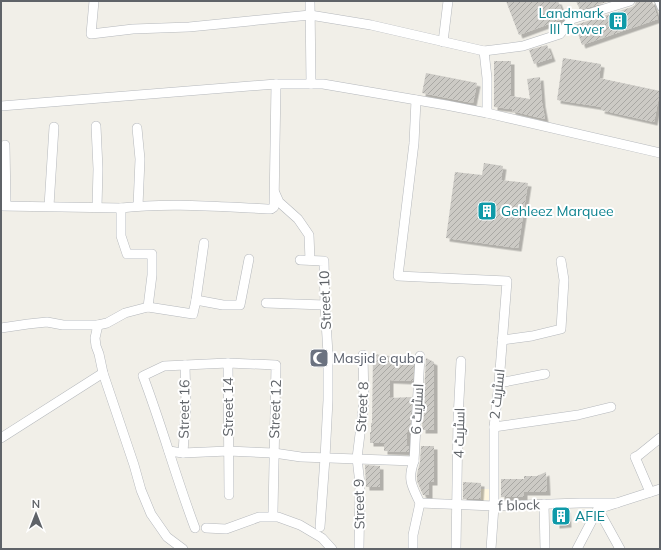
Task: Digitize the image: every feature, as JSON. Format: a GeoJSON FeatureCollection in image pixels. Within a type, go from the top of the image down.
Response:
{"type":"FeatureCollection","features":[{"type":"Feature","properties":{"kind":"street"},"geometry":{"type":"LineString","coordinates":[[94,1],[91,34],[133,29],[189,27],[310,15],[371,25],[484,51],[523,46],[560,34],[572,19],[630,1]]}},
{"type":"Feature","properties":{"kind":"street"},"geometry":{"type":"LineString","coordinates":[[310,1],[311,84]]}},
{"type":"Feature","properties":{"kind":"street"},"geometry":{"type":"LineString","coordinates":[[443,42],[448,1]]}},
{"type":"Feature","properties":{"kind":"street"},"geometry":{"type":"LineString","coordinates":[[484,51],[487,78],[487,113]]}},
{"type":"Feature","properties":{"kind":"street"},"geometry":{"type":"LineString","coordinates":[[5,145],[4,205],[121,208],[138,206],[271,209],[274,207],[276,84]]}},
{"type":"Feature","properties":{"kind":"street"},"geometry":{"type":"LineString","coordinates":[[1,106],[276,84],[323,84],[487,113],[660,153]]}},
{"type":"Feature","properties":{"kind":"street","name":"اسٹریٹ 2"},"geometry":{"type":"LineString","coordinates":[[416,100],[414,143],[398,276],[507,282],[494,427],[494,506],[491,549]]}},
{"type":"Feature","properties":{"kind":"street"},"geometry":{"type":"LineString","coordinates":[[96,126],[98,169],[97,207]]}},
{"type":"Feature","properties":{"kind":"street"},"geometry":{"type":"LineString","coordinates":[[49,206],[54,127]]}},
{"type":"Feature","properties":{"kind":"street"},"geometry":{"type":"LineString","coordinates":[[138,128],[140,160],[138,206]]}},
{"type":"Feature","properties":{"kind":"street"},"geometry":{"type":"LineString","coordinates":[[274,191],[279,202],[298,218],[309,235],[310,260]]}},
{"type":"Feature","properties":{"kind":"street"},"geometry":{"type":"LineString","coordinates":[[121,208],[121,236],[127,254],[152,254],[152,275],[148,307]]}},
{"type":"Feature","properties":{"kind":"street"},"geometry":{"type":"LineString","coordinates":[[1,328],[47,322],[63,325],[98,325],[107,323],[125,313],[148,307],[193,314],[204,243]]}},
{"type":"Feature","properties":{"kind":"street"},"geometry":{"type":"LineString","coordinates":[[196,300],[223,305],[240,305],[249,259]]}},
{"type":"Feature","properties":{"kind":"street","name":"Street 10"},"geometry":{"type":"LineString","coordinates":[[300,260],[324,261],[328,354],[325,458],[320,527]]}},
{"type":"Feature","properties":{"kind":"street"},"geometry":{"type":"LineString","coordinates":[[502,340],[532,336],[561,329],[564,280],[561,261]]}},
{"type":"Feature","properties":{"kind":"street"},"geometry":{"type":"LineString","coordinates":[[266,303],[325,305]]}},
{"type":"Feature","properties":{"kind":"street"},"geometry":{"type":"LineString","coordinates":[[98,325],[95,338],[103,373],[141,490],[151,514],[167,537],[183,549]]}},
{"type":"Feature","properties":{"kind":"street","name":"Street 8"},"geometry":{"type":"LineString","coordinates":[[357,458],[364,402],[363,355]]}},
{"type":"Feature","properties":{"kind":"street","name":"اسٹریٹ 6"},"geometry":{"type":"LineString","coordinates":[[420,356],[414,461],[410,471],[411,484],[420,502]]}},
{"type":"Feature","properties":{"kind":"street","name":"اسٹریٹ 4"},"geometry":{"type":"LineString","coordinates":[[456,549],[458,505],[458,419],[461,361]]}},
{"type":"Feature","properties":{"kind":"street"},"geometry":{"type":"LineString","coordinates":[[195,528],[181,490],[162,427],[143,376],[164,366],[228,363]]}},
{"type":"Feature","properties":{"kind":"street","name":"Street 12"},"geometry":{"type":"LineString","coordinates":[[228,363],[276,365],[273,512]]}},
{"type":"Feature","properties":{"kind":"street","name":"Street 14"},"geometry":{"type":"LineString","coordinates":[[228,363],[229,495]]}},
{"type":"Feature","properties":{"kind":"street","name":"Street 16"},"geometry":{"type":"LineString","coordinates":[[183,453],[186,406],[185,365]]}},
{"type":"Feature","properties":{"kind":"street"},"geometry":{"type":"LineString","coordinates":[[1,438],[103,373]]}},
{"type":"Feature","properties":{"kind":"street"},"geometry":{"type":"LineString","coordinates":[[499,384],[545,374]]}},
{"type":"Feature","properties":{"kind":"street"},"geometry":{"type":"LineString","coordinates":[[494,427],[578,415],[610,407]]}},
{"type":"Feature","properties":{"kind":"street"},"geometry":{"type":"LineString","coordinates":[[650,492],[635,457],[660,438]]}},
{"type":"Feature","properties":{"kind":"street"},"geometry":{"type":"LineString","coordinates":[[169,451],[183,453],[228,451],[274,453],[301,457],[414,461]]}},
{"type":"Feature","properties":{"kind":"street","name":"Street 9"},"geometry":{"type":"LineString","coordinates":[[357,458],[360,484],[359,549]]}},
{"type":"Feature","properties":{"kind":"street"},"geometry":{"type":"LineString","coordinates":[[577,549],[598,509],[660,489]]}},
{"type":"Feature","properties":{"kind":"street"},"geometry":{"type":"LineString","coordinates":[[413,549],[413,535],[420,502]]}},
{"type":"Feature","properties":{"kind":"street","name":"f block"},"geometry":{"type":"LineString","coordinates":[[420,502],[494,506],[580,502],[617,503]]}},
{"type":"Feature","properties":{"kind":"street"},"geometry":{"type":"LineString","coordinates":[[544,504],[545,549]]}},
{"type":"Feature","properties":{"kind":"street"},"geometry":{"type":"LineString","coordinates":[[598,509],[620,549]]}},
{"type":"Feature","properties":{"kind":"street"},"geometry":{"type":"LineString","coordinates":[[206,528],[226,529],[259,517],[278,517],[300,526],[322,538],[332,549]]}},
{"type":"Feature","properties":{"kind":"shaded area"},"geometry":{"type":"Polygon","coordinates":[[[481,489],[492,489],[492,500],[481,500],[481,489]]]}},
{"type":"Feature","properties":{"kind":"building"},"geometry":{"type":"Polygon","coordinates":[[[506,1],[558,1],[565,18],[519,35],[506,1]]]}},
{"type":"Feature","properties":{"kind":"building"},"geometry":{"type":"Polygon","coordinates":[[[576,1],[610,1],[580,10],[576,1]]]}},
{"type":"Feature","properties":{"kind":"building","name":"Landmark III Tower"},"geometry":{"type":"Polygon","coordinates":[[[636,1],[652,1],[658,19],[582,45],[575,25],[632,7],[635,5],[636,1]]]}},
{"type":"Feature","properties":{"kind":"building"},"geometry":{"type":"Polygon","coordinates":[[[547,45],[552,58],[534,64],[529,50],[547,45]]]}},
{"type":"Feature","properties":{"kind":"building"},"geometry":{"type":"Polygon","coordinates":[[[563,58],[601,64],[599,78],[660,91],[654,122],[601,110],[602,107],[557,100],[563,58]]]}},
{"type":"Feature","properties":{"kind":"building"},"geometry":{"type":"Polygon","coordinates":[[[494,61],[511,61],[511,96],[530,99],[527,79],[540,77],[545,119],[512,111],[512,109],[494,107],[494,61]]]}},
{"type":"Feature","properties":{"kind":"building"},"geometry":{"type":"Polygon","coordinates":[[[426,73],[477,83],[473,103],[422,93],[426,73]]]}},
{"type":"Feature","properties":{"kind":"building","name":"Gehleez Marquee"},"geometry":{"type":"Polygon","coordinates":[[[484,163],[503,166],[501,180],[528,183],[518,248],[446,238],[455,172],[482,175],[484,163]]]}},
{"type":"Feature","properties":{"kind":"building","name":"Masjid e quba"},"geometry":{"type":"Polygon","coordinates":[[[322,352],[322,364],[314,364],[314,353],[322,352]]]}},
{"type":"Feature","properties":{"kind":"building"},"geometry":{"type":"Polygon","coordinates":[[[373,354],[414,359],[413,381],[390,380],[390,398],[412,397],[410,430],[407,432],[407,446],[409,446],[409,452],[384,451],[384,443],[370,443],[372,423],[373,354]]]}},
{"type":"Feature","properties":{"kind":"building"},"geometry":{"type":"Polygon","coordinates":[[[426,358],[434,362],[434,430],[422,430],[426,358]]]}},
{"type":"Feature","properties":{"kind":"building"},"geometry":{"type":"Polygon","coordinates":[[[421,446],[434,446],[434,482],[429,482],[429,495],[423,495],[417,481],[421,446]]]}},
{"type":"Feature","properties":{"kind":"building"},"geometry":{"type":"Polygon","coordinates":[[[365,465],[380,466],[380,487],[366,487],[365,465]]]}},
{"type":"Feature","properties":{"kind":"building"},"geometry":{"type":"Polygon","coordinates":[[[546,472],[547,492],[524,492],[524,497],[501,497],[501,479],[524,479],[524,476],[537,476],[546,472]]]}},
{"type":"Feature","properties":{"kind":"building"},"geometry":{"type":"Polygon","coordinates":[[[463,482],[481,483],[480,499],[463,499],[463,482]]]}},
{"type":"Feature","properties":{"kind":"building","name":"AFIE"},"geometry":{"type":"Polygon","coordinates":[[[567,509],[568,524],[556,525],[556,510],[567,509]]]}},
{"type":"Feature","properties":{"kind":"place","name":"Landmark III Tower"},"geometry":{"type":"Point","coordinates":[618,21]}},
{"type":"Feature","properties":{"kind":"place","name":"Gehleez Marquee"},"geometry":{"type":"Point","coordinates":[487,211]}},
{"type":"Feature","properties":{"kind":"place","name":"Masjid e quba"},"geometry":{"type":"Point","coordinates":[319,358]}},
{"type":"Feature","properties":{"kind":"place","name":"AFIE"},"geometry":{"type":"Point","coordinates":[561,516]}}]}
